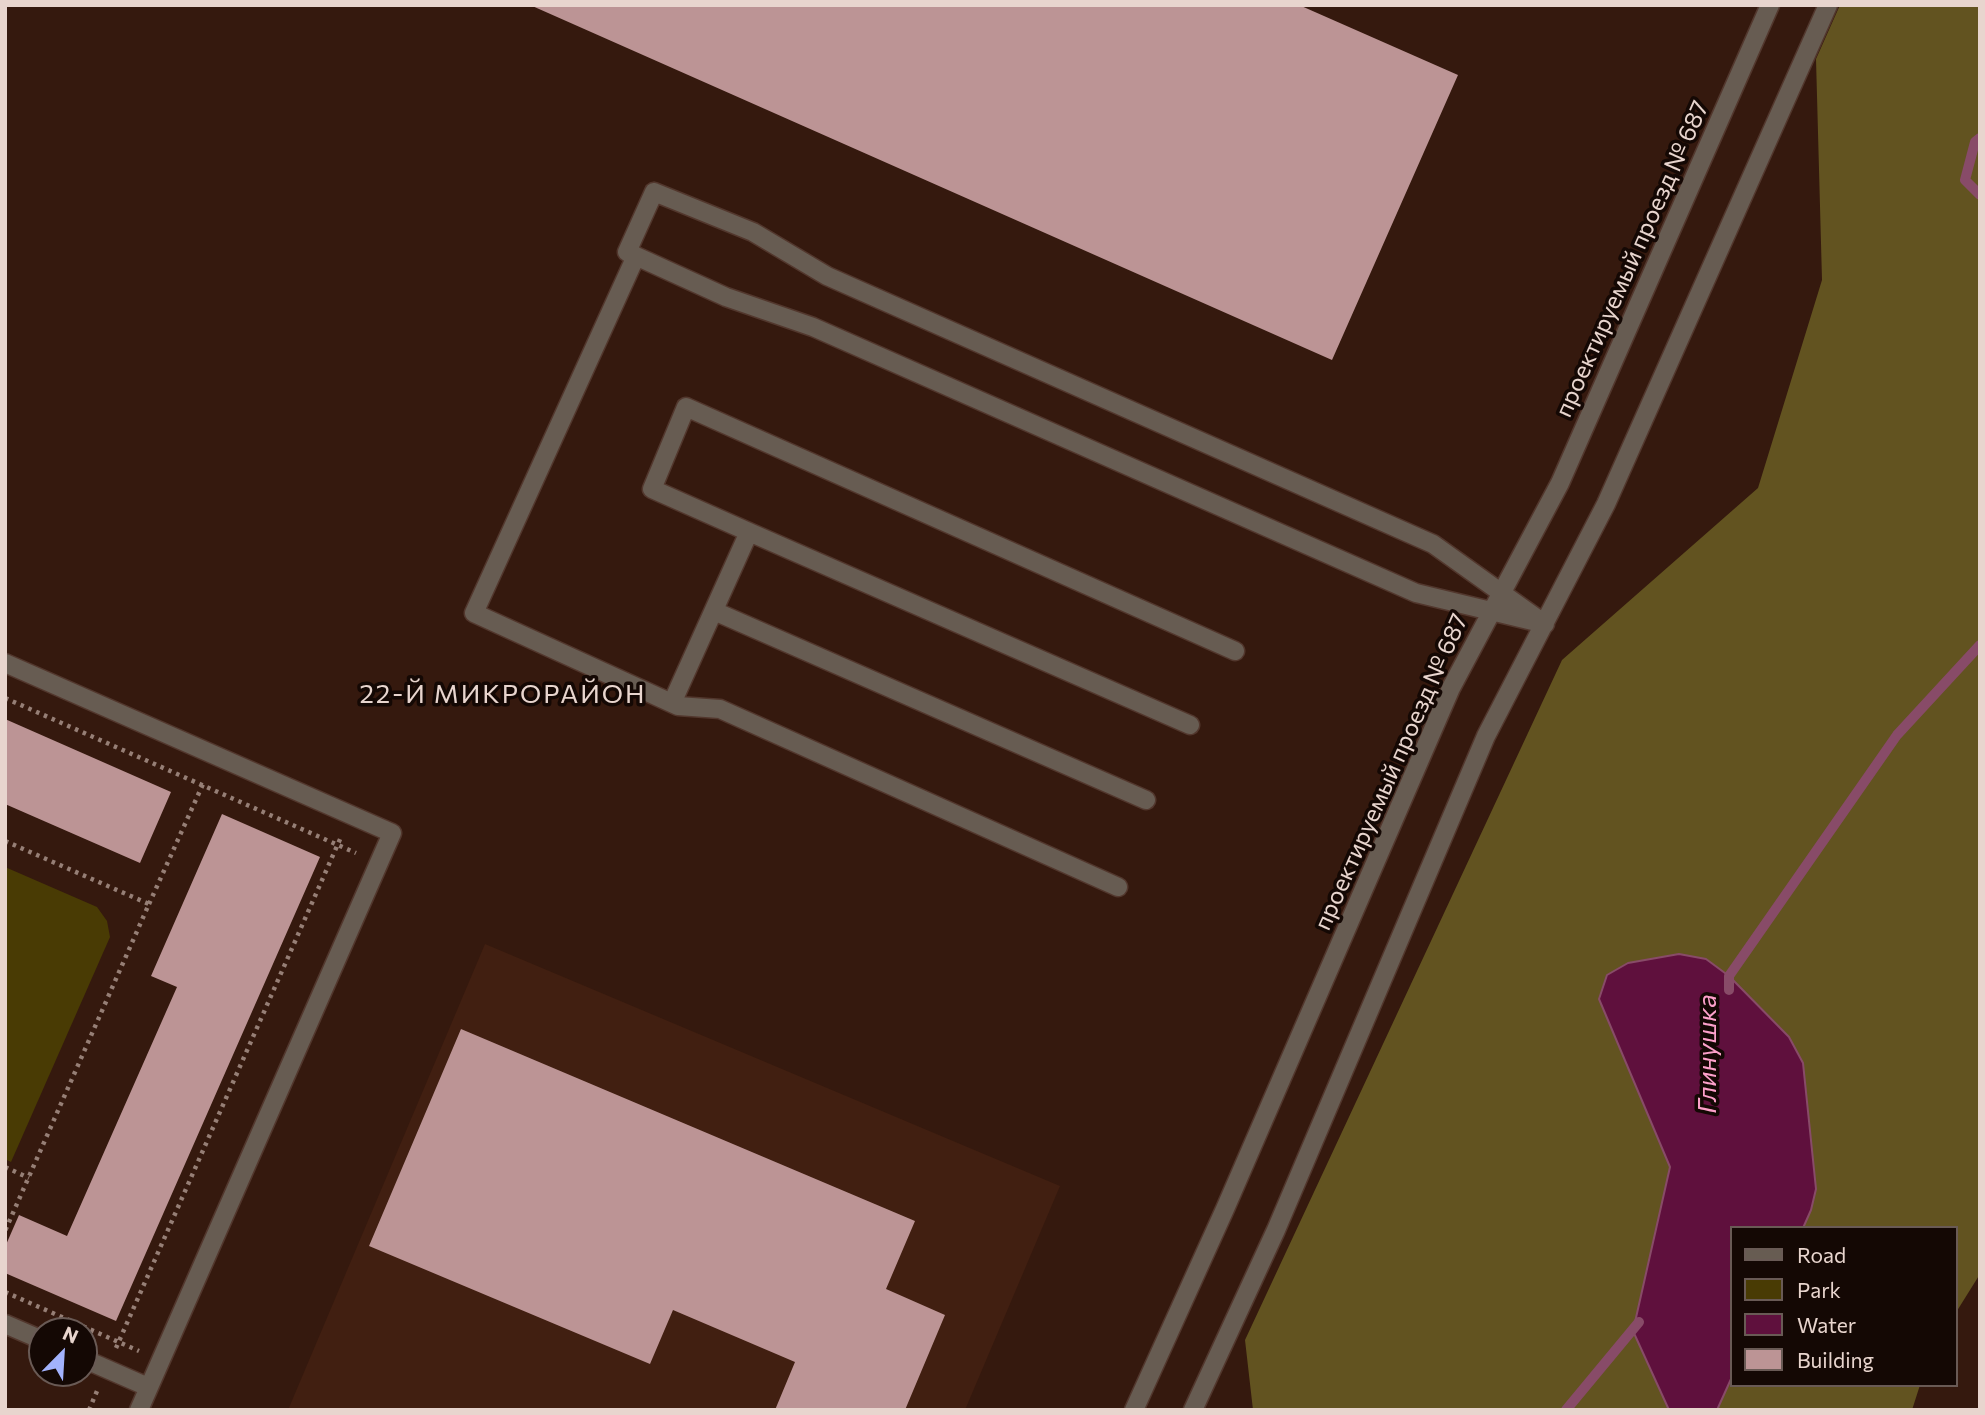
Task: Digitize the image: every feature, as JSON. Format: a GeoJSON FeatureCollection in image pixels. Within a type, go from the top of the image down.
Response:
{"type":"FeatureCollection","features":[{"type":"Feature","properties":{"kind":"street","name":"проектируемый проезд № 687"},"geometry":{"type":"LineString","coordinates":[[1134,1410],[1231,1196],[1451,688],[1560,483],[1770,5]]}},
{"type":"Feature","properties":{"kind":"street"},"geometry":{"type":"LineString","coordinates":[[1193,1410],[1276,1230],[1486,736],[1606,504],[1828,5]]}},
{"type":"Feature","properties":{"kind":"street"},"geometry":{"type":"LineString","coordinates":[[654,192],[753,232],[827,276],[1433,544],[1545,624],[1416,593],[813,327],[726,297],[627,252],[654,192]]}},
{"type":"Feature","properties":{"kind":"street"},"geometry":{"type":"LineString","coordinates":[[636,256],[474,613],[678,706],[720,709],[1118,887]]}},
{"type":"Feature","properties":{"kind":"street"},"geometry":{"type":"LineString","coordinates":[[1190,725],[652,489],[686,407],[1235,651]]}},
{"type":"Feature","properties":{"kind":"street"},"geometry":{"type":"LineString","coordinates":[[672,703],[748,532]]}},
{"type":"Feature","properties":{"kind":"street"},"geometry":{"type":"LineString","coordinates":[[714,611],[1146,800]]}},
{"type":"Feature","properties":{"kind":"street"},"geometry":{"type":"LineString","coordinates":[[5,663],[393,833],[139,1410]]}},
{"type":"Feature","properties":{"kind":"street"},"geometry":{"type":"LineString","coordinates":[[5,1324],[28,1334]]}},
{"type":"Feature","properties":{"kind":"street"},"geometry":{"type":"LineString","coordinates":[[98,1365],[148,1387]]}},
{"type":"Feature","properties":{"kind":"path"},"geometry":{"type":"LineString","coordinates":[[5,698],[379,863]]}},
{"type":"Feature","properties":{"kind":"path"},"geometry":{"type":"LineString","coordinates":[[5,1231],[216,755]]}},
{"type":"Feature","properties":{"kind":"path"},"geometry":{"type":"LineString","coordinates":[[89,1410],[351,815]]}},
{"type":"Feature","properties":{"kind":"path"},"geometry":{"type":"LineString","coordinates":[[5,841],[149,904]]}},
{"type":"Feature","properties":{"kind":"path"},"geometry":{"type":"LineString","coordinates":[[5,1167],[29,1178]]}},
{"type":"Feature","properties":{"kind":"path"},"geometry":{"type":"LineString","coordinates":[[5,1292],[160,1360]]}},
{"type":"Feature","properties":{"kind":"shaded area"},"geometry":{"type":"Polygon","coordinates":[[[1840,5],[1980,5],[1980,1274],[1957,1311],[1957,1226],[1730,1226],[1730,1387],[1919,1387],[1912,1410],[1253,1410],[1245,1340],[1562,660],[1758,488],[1822,280],[1816,59],[1840,5]]]}},
{"type":"Feature","properties":{"kind":"shaded area"},"geometry":{"type":"Polygon","coordinates":[[[485,944],[1060,1186],[965,1410],[288,1410],[485,944]]]}},
{"type":"Feature","properties":{"kind":"green space"},"geometry":{"type":"Polygon","coordinates":[[[5,867],[97,907],[107,921],[110,937],[11,1162],[5,1159],[5,867]]]}},
{"type":"Feature","properties":{"kind":"water"},"geometry":{"type":"Polygon","coordinates":[[[1679,954],[1706,959],[1729,976],[1789,1037],[1803,1063],[1816,1189],[1811,1210],[1804,1226],[1730,1226],[1730,1381],[1717,1410],[1669,1410],[1633,1331],[1670,1167],[1599,999],[1607,975],[1628,963],[1679,954]]]}},
{"type":"Feature","properties":{"kind":"building"},"geometry":{"type":"Polygon","coordinates":[[[530,5],[1299,5],[1458,75],[1332,360],[530,5]]]}},
{"type":"Feature","properties":{"kind":"building"},"geometry":{"type":"Polygon","coordinates":[[[5,719],[171,792],[140,863],[5,804],[5,719]]]}},
{"type":"Feature","properties":{"kind":"building"},"geometry":{"type":"Polygon","coordinates":[[[222,814],[320,857],[116,1321],[5,1273],[5,1247],[19,1215],[67,1236],[177,987],[151,976],[222,814]]]}},
{"type":"Feature","properties":{"kind":"building"},"geometry":{"type":"Polygon","coordinates":[[[461,1029],[915,1221],[886,1289],[945,1315],[905,1410],[775,1410],[795,1362],[673,1310],[650,1364],[369,1246],[461,1029]]]}},
{"type":"Feature","properties":{"kind":"waterway","name":"Глинушка"},"geometry":{"type":"LineString","coordinates":[[1980,138],[1975,142],[1965,180],[1980,195]]}},
{"type":"Feature","properties":{"kind":"waterway","name":"Глинушка"},"geometry":{"type":"LineString","coordinates":[[1729,990],[1729,976],[1897,735],[1980,645]]}},
{"type":"Feature","properties":{"kind":"waterway","name":"Глинушка"},"geometry":{"type":"LineString","coordinates":[[1566,1410],[1639,1322]]}},
{"type":"Feature","properties":{"kind":"district","name":"22-Й МИКРОРАЙОН"},"geometry":{"type":"Point","coordinates":[503,694]}}]}
